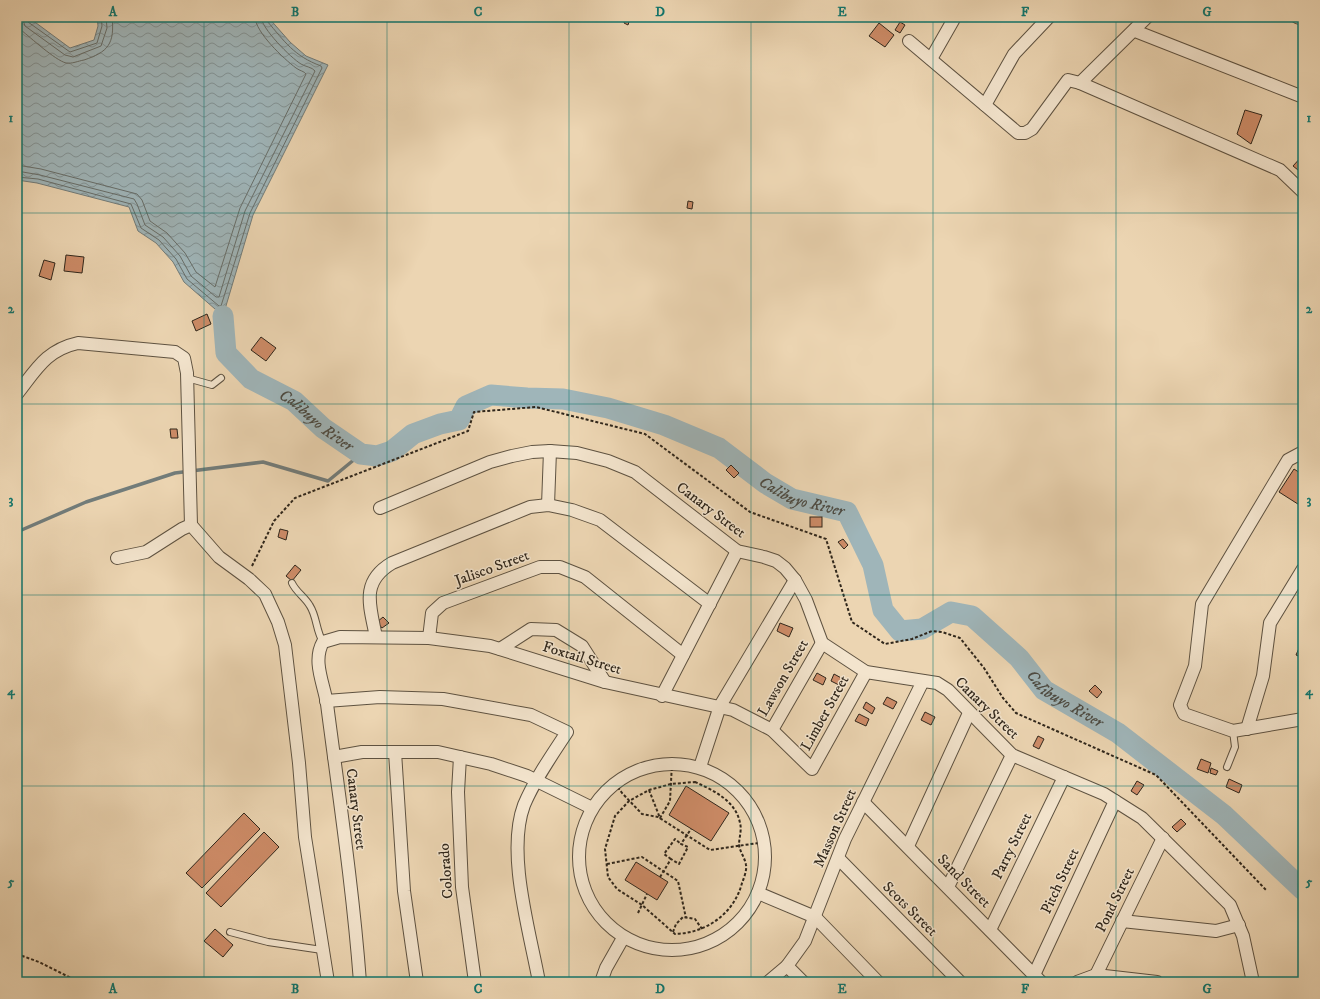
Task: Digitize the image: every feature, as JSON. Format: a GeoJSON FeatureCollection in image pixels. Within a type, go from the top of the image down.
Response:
{"type":"FeatureCollection","features":[{"type":"Feature","properties":{"kind":"street"},"geometry":{"type":"LineString","coordinates":[[931,59],[955,17]]}},
{"type":"Feature","properties":{"kind":"street"},"geometry":{"type":"LineString","coordinates":[[986,105],[1014,54],[1050,17]]}},
{"type":"Feature","properties":{"kind":"street"},"geometry":{"type":"LineString","coordinates":[[1080,83],[1135,31],[1147,17]]}},
{"type":"Feature","properties":{"kind":"street"},"geometry":{"type":"LineString","coordinates":[[1297,17],[1303,19]]}},
{"type":"Feature","properties":{"kind":"street"},"geometry":{"type":"LineString","coordinates":[[1135,31],[1303,97]]}},
{"type":"Feature","properties":{"kind":"street"},"geometry":{"type":"LineString","coordinates":[[909,41],[1018,133],[1026,133],[1032,129],[1068,80],[1080,83],[1280,170],[1303,192]]}},
{"type":"Feature","properties":{"kind":"street"},"geometry":{"type":"LineString","coordinates":[[17,394],[47,356],[70,345],[78,343],[175,352],[184,358],[187,378],[191,522],[219,557],[258,586],[269,599],[285,645],[299,763],[305,837],[328,982]]}},
{"type":"Feature","properties":{"kind":"street"},"geometry":{"type":"LineString","coordinates":[[548,505],[550,451]]}},
{"type":"Feature","properties":{"kind":"street","name":"Canary Street"},"geometry":{"type":"LineString","coordinates":[[380,508],[490,462],[532,452],[550,451],[577,453],[592,456],[635,472],[737,551],[750,553],[776,562],[785,568],[795,580],[806,600],[822,643],[866,672],[937,684],[948,690],[1012,755],[1104,794],[1142,818],[1230,905],[1239,925],[1253,982]]}},
{"type":"Feature","properties":{"kind":"street"},"geometry":{"type":"LineString","coordinates":[[1303,452],[1288,460],[1202,604],[1195,666],[1180,705],[1184,714],[1233,731],[1303,719]]}},
{"type":"Feature","properties":{"kind":"street"},"geometry":{"type":"LineString","coordinates":[[376,638],[369,601],[370,590],[374,579],[382,569],[392,563],[530,507],[548,505],[572,510],[600,520],[710,604]]}},
{"type":"Feature","properties":{"kind":"street"},"geometry":{"type":"LineString","coordinates":[[117,558],[146,552],[191,522]]}},
{"type":"Feature","properties":{"kind":"street"},"geometry":{"type":"LineString","coordinates":[[662,696],[737,551]]}},
{"type":"Feature","properties":{"kind":"street","name":"Jalisco Street"},"geometry":{"type":"LineString","coordinates":[[429,638],[432,613],[443,603],[540,567],[560,567],[586,577],[683,655]]}},
{"type":"Feature","properties":{"kind":"street"},"geometry":{"type":"LineString","coordinates":[[1248,729],[1263,676],[1270,623],[1303,569]]}},
{"type":"Feature","properties":{"kind":"street"},"geometry":{"type":"LineString","coordinates":[[700,767],[720,706],[795,580]]}},
{"type":"Feature","properties":{"kind":"street"},"geometry":{"type":"LineString","coordinates":[[500,649],[531,629],[556,630],[582,646],[605,682]]}},
{"type":"Feature","properties":{"kind":"street","name":"Foxtail Street"},"geometry":{"type":"LineString","coordinates":[[323,642],[340,637],[429,638],[490,646],[605,682],[662,696],[720,706],[746,716],[772,730],[812,769]]}},
{"type":"Feature","properties":{"kind":"street","name":"Canary Street"},"geometry":{"type":"LineString","coordinates":[[323,642],[318,650],[318,659],[334,757],[356,931],[360,982]]}},
{"type":"Feature","properties":{"kind":"street","name":"Lawson Street"},"geometry":{"type":"LineString","coordinates":[[772,730],[822,643]]}},
{"type":"Feature","properties":{"kind":"street","name":"Limber Street"},"geometry":{"type":"LineString","coordinates":[[812,769],[866,672]]}},
{"type":"Feature","properties":{"kind":"street","name":"Masson Street"},"geometry":{"type":"LineString","coordinates":[[768,982],[787,966],[806,941],[838,858],[863,802],[923,681]]}},
{"type":"Feature","properties":{"kind":"street"},"geometry":{"type":"LineString","coordinates":[[326,701],[380,697],[442,699],[531,715],[567,732],[536,781],[524,806],[518,837],[518,870],[539,982]]}},
{"type":"Feature","properties":{"kind":"street"},"geometry":{"type":"LineString","coordinates":[[908,846],[969,713]]}},
{"type":"Feature","properties":{"kind":"street"},"geometry":{"type":"LineString","coordinates":[[334,757],[362,752],[438,752],[491,764],[536,781],[592,808]]}},
{"type":"Feature","properties":{"kind":"street"},"geometry":{"type":"LineString","coordinates":[[395,752],[404,891],[417,982]]}},
{"type":"Feature","properties":{"kind":"street"},"geometry":{"type":"LineString","coordinates":[[948,887],[1012,755]]}},
{"type":"Feature","properties":{"kind":"street","name":"Colorado"},"geometry":{"type":"LineString","coordinates":[[460,757],[458,792],[462,887],[475,982]]}},
{"type":"Feature","properties":{"kind":"street"},"geometry":{"type":"LineString","coordinates":[[672,763],[700,767],[724,778],[743,796],[757,817],[765,842],[766,859],[758,893],[746,914],[733,927],[708,943],[685,950],[660,950],[641,946],[623,938],[610,927],[598,915],[586,896],[580,874],[578,852],[583,829],[592,808],[602,795],[615,783],[632,772],[672,763]]}},
{"type":"Feature","properties":{"kind":"street","name":"Parry Street"},"geometry":{"type":"LineString","coordinates":[[990,930],[1064,777]]}},
{"type":"Feature","properties":{"kind":"street","name":"Pitch Street"},"geometry":{"type":"LineString","coordinates":[[1038,978],[1115,801]]}},
{"type":"Feature","properties":{"kind":"street","name":"Sand Street"},"geometry":{"type":"LineString","coordinates":[[863,802],[1038,978]]}},
{"type":"Feature","properties":{"kind":"street","name":"Pond Street"},"geometry":{"type":"LineString","coordinates":[[1096,975],[1162,838]]}},
{"type":"Feature","properties":{"kind":"street","name":"Scots Street"},"geometry":{"type":"LineString","coordinates":[[838,858],[960,982]]}},
{"type":"Feature","properties":{"kind":"street"},"geometry":{"type":"LineString","coordinates":[[758,893],[815,917],[878,982]]}},
{"type":"Feature","properties":{"kind":"street"},"geometry":{"type":"LineString","coordinates":[[1122,921],[1216,930],[1239,925]]}},
{"type":"Feature","properties":{"kind":"street"},"geometry":{"type":"LineString","coordinates":[[601,982],[606,968],[623,938]]}},
{"type":"Feature","properties":{"kind":"street"},"geometry":{"type":"LineString","coordinates":[[787,966],[803,982]]}},
{"type":"Feature","properties":{"kind":"street"},"geometry":{"type":"LineString","coordinates":[[1077,982],[1096,975],[1157,982]]}},
{"type":"Feature","properties":{"kind":"lane"},"geometry":{"type":"LineString","coordinates":[[187,378],[212,385],[220,378]]}},
{"type":"Feature","properties":{"kind":"lane"},"geometry":{"type":"LineString","coordinates":[[292,583],[296,590],[309,604],[314,614],[318,633],[323,642]]}},
{"type":"Feature","properties":{"kind":"lane"},"geometry":{"type":"LineString","coordinates":[[1227,767],[1235,747],[1233,731]]}},
{"type":"Feature","properties":{"kind":"lane"},"geometry":{"type":"LineString","coordinates":[[230,932],[268,942],[322,950]]}},
{"type":"Feature","properties":{"kind":"path"},"geometry":{"type":"LineString","coordinates":[[249,579],[253,561],[274,521],[295,498],[468,431],[474,412],[536,407],[645,434],[750,512],[826,539],[852,622],[885,644],[912,639],[932,631],[942,632],[960,638],[984,668],[1003,698],[1016,713],[1156,775],[1268,890]]}},
{"type":"Feature","properties":{"kind":"path"},"geometry":{"type":"LineString","coordinates":[[660,818],[670,801],[672,763]]}},
{"type":"Feature","properties":{"kind":"path"},"geometry":{"type":"LineString","coordinates":[[695,782],[714,791],[732,805],[740,823],[739,846],[747,866],[740,892],[728,912],[702,929],[686,934],[675,934],[642,905],[617,889],[608,877],[605,849],[615,816],[629,801],[649,790],[672,784],[695,782]]}},
{"type":"Feature","properties":{"kind":"path"},"geometry":{"type":"LineString","coordinates":[[615,783],[629,801],[642,814],[660,818],[710,850],[765,842]]}},
{"type":"Feature","properties":{"kind":"path"},"geometry":{"type":"LineString","coordinates":[[649,790],[660,818]]}},
{"type":"Feature","properties":{"kind":"path"},"geometry":{"type":"LineString","coordinates":[[681,844],[686,834],[691,829]]}},
{"type":"Feature","properties":{"kind":"path"},"geometry":{"type":"LineString","coordinates":[[675,839],[681,844],[688,848],[679,864],[664,854],[675,839]]}},
{"type":"Feature","properties":{"kind":"path"},"geometry":{"type":"LineString","coordinates":[[606,864],[642,857],[678,881],[686,918]]}},
{"type":"Feature","properties":{"kind":"path"},"geometry":{"type":"LineString","coordinates":[[660,877],[671,859]]}},
{"type":"Feature","properties":{"kind":"path"},"geometry":{"type":"LineString","coordinates":[[638,913],[647,894]]}},
{"type":"Feature","properties":{"kind":"path"},"geometry":{"type":"LineString","coordinates":[[673,932],[676,924],[683,917],[695,920],[702,929]]}},
{"type":"Feature","properties":{"kind":"path"},"geometry":{"type":"LineString","coordinates":[[17,954],[39,962],[79,982]]}},
{"type":"Feature","properties":{"kind":"water"},"geometry":{"type":"Polygon","coordinates":[[[17,17],[28,17],[70,48],[94,40],[98,26],[97,17],[268,17],[290,42],[306,56],[328,65],[253,215],[223,316],[184,282],[173,262],[156,243],[138,231],[129,207],[37,183],[17,180],[17,17]]]}},
{"type":"Feature","properties":{"kind":"building"},"geometry":{"type":"Polygon","coordinates":[[[626,17],[630,19],[628,25],[624,23],[626,17]]]}},
{"type":"Feature","properties":{"kind":"building"},"geometry":{"type":"Polygon","coordinates":[[[900,22],[905,25],[900,33],[895,30],[900,22]]]}},
{"type":"Feature","properties":{"kind":"building"},"geometry":{"type":"Polygon","coordinates":[[[879,23],[894,35],[885,47],[869,36],[879,23]]]}},
{"type":"Feature","properties":{"kind":"building"},"geometry":{"type":"Polygon","coordinates":[[[1245,110],[1262,115],[1251,144],[1237,134],[1245,110]]]}},
{"type":"Feature","properties":{"kind":"building"},"geometry":{"type":"Polygon","coordinates":[[[1303,155],[1303,174],[1293,166],[1303,155]]]}},
{"type":"Feature","properties":{"kind":"building"},"geometry":{"type":"Polygon","coordinates":[[[688,201],[693,202],[692,209],[687,208],[688,201]]]}},
{"type":"Feature","properties":{"kind":"building"},"geometry":{"type":"Polygon","coordinates":[[[66,255],[84,257],[82,273],[64,271],[66,255]]]}},
{"type":"Feature","properties":{"kind":"building"},"geometry":{"type":"Polygon","coordinates":[[[44,260],[55,263],[51,280],[39,276],[44,260]]]}},
{"type":"Feature","properties":{"kind":"building"},"geometry":{"type":"Polygon","coordinates":[[[207,314],[211,324],[196,331],[192,321],[207,314]]]}},
{"type":"Feature","properties":{"kind":"building"},"geometry":{"type":"Polygon","coordinates":[[[261,337],[276,348],[266,361],[251,350],[261,337]]]}},
{"type":"Feature","properties":{"kind":"building"},"geometry":{"type":"Polygon","coordinates":[[[170,429],[177,429],[178,438],[171,438],[170,429]]]}},
{"type":"Feature","properties":{"kind":"building"},"geometry":{"type":"Polygon","coordinates":[[[731,465],[739,473],[734,478],[726,470],[731,465]]]}},
{"type":"Feature","properties":{"kind":"building"},"geometry":{"type":"Polygon","coordinates":[[[1294,469],[1303,475],[1303,503],[1301,506],[1279,492],[1294,469]]]}},
{"type":"Feature","properties":{"kind":"building"},"geometry":{"type":"Polygon","coordinates":[[[810,517],[822,517],[822,527],[810,527],[810,517]]]}},
{"type":"Feature","properties":{"kind":"building"},"geometry":{"type":"Polygon","coordinates":[[[280,529],[288,531],[286,540],[278,537],[280,529]]]}},
{"type":"Feature","properties":{"kind":"building"},"geometry":{"type":"Polygon","coordinates":[[[843,539],[848,545],[844,549],[838,542],[843,539]]]}},
{"type":"Feature","properties":{"kind":"building"},"geometry":{"type":"Polygon","coordinates":[[[295,565],[301,570],[292,581],[286,576],[295,565]]]}},
{"type":"Feature","properties":{"kind":"building"},"geometry":{"type":"Polygon","coordinates":[[[383,617],[389,623],[382,628],[377,622],[383,617]]]}},
{"type":"Feature","properties":{"kind":"building"},"geometry":{"type":"Polygon","coordinates":[[[780,623],[793,628],[789,637],[777,631],[780,623]]]}},
{"type":"Feature","properties":{"kind":"building"},"geometry":{"type":"Polygon","coordinates":[[[1303,639],[1303,658],[1296,655],[1303,639]]]}},
{"type":"Feature","properties":{"kind":"building"},"geometry":{"type":"Polygon","coordinates":[[[817,673],[826,678],[823,685],[813,680],[817,673]]]}},
{"type":"Feature","properties":{"kind":"building"},"geometry":{"type":"Polygon","coordinates":[[[834,674],[845,680],[841,686],[831,681],[834,674]]]}},
{"type":"Feature","properties":{"kind":"building"},"geometry":{"type":"Polygon","coordinates":[[[1095,685],[1102,692],[1097,698],[1089,691],[1095,685]]]}},
{"type":"Feature","properties":{"kind":"building"},"geometry":{"type":"Polygon","coordinates":[[[887,697],[897,702],[893,709],[883,704],[887,697]]]}},
{"type":"Feature","properties":{"kind":"building"},"geometry":{"type":"Polygon","coordinates":[[[866,702],[875,708],[872,714],[863,708],[866,702]]]}},
{"type":"Feature","properties":{"kind":"building"},"geometry":{"type":"Polygon","coordinates":[[[925,712],[935,717],[931,725],[921,720],[925,712]]]}},
{"type":"Feature","properties":{"kind":"building"},"geometry":{"type":"Polygon","coordinates":[[[859,714],[869,719],[866,726],[855,721],[859,714]]]}},
{"type":"Feature","properties":{"kind":"building"},"geometry":{"type":"Polygon","coordinates":[[[1038,736],[1044,739],[1039,749],[1033,746],[1038,736]]]}},
{"type":"Feature","properties":{"kind":"building"},"geometry":{"type":"Polygon","coordinates":[[[1201,759],[1211,763],[1208,773],[1197,769],[1201,759]]]}},
{"type":"Feature","properties":{"kind":"building"},"geometry":{"type":"Polygon","coordinates":[[[1211,768],[1218,771],[1216,775],[1210,773],[1211,768]]]}},
{"type":"Feature","properties":{"kind":"building"},"geometry":{"type":"Polygon","coordinates":[[[1229,779],[1242,785],[1239,793],[1226,787],[1229,779]]]}},
{"type":"Feature","properties":{"kind":"building"},"geometry":{"type":"Polygon","coordinates":[[[1137,781],[1144,785],[1137,795],[1131,791],[1137,781]]]}},
{"type":"Feature","properties":{"kind":"building"},"geometry":{"type":"Polygon","coordinates":[[[686,786],[729,813],[711,841],[669,815],[686,786]]]}},
{"type":"Feature","properties":{"kind":"building"},"geometry":{"type":"Polygon","coordinates":[[[244,813],[260,829],[202,888],[186,873],[244,813]]]}},
{"type":"Feature","properties":{"kind":"building"},"geometry":{"type":"Polygon","coordinates":[[[1181,819],[1186,824],[1177,832],[1172,827],[1181,819]]]}},
{"type":"Feature","properties":{"kind":"building"},"geometry":{"type":"Polygon","coordinates":[[[264,832],[279,847],[221,907],[206,893],[264,832]]]}},
{"type":"Feature","properties":{"kind":"building"},"geometry":{"type":"Polygon","coordinates":[[[636,862],[668,882],[657,900],[625,880],[636,862]]]}},
{"type":"Feature","properties":{"kind":"building"},"geometry":{"type":"Polygon","coordinates":[[[1303,922],[1303,935],[1300,935],[1299,923],[1303,922]]]}},
{"type":"Feature","properties":{"kind":"building"},"geometry":{"type":"Polygon","coordinates":[[[215,929],[233,945],[223,957],[204,941],[215,929]]]}},
{"type":"Feature","properties":{"kind":"waterway","name":"Calibuyo River"},"geometry":{"type":"LineString","coordinates":[[223,316],[226,353],[251,379],[294,401],[323,428],[361,454],[377,456],[392,451],[413,434],[440,424],[459,420],[466,406],[491,395],[563,399],[608,408],[664,425],[719,448],[765,483],[792,499],[847,512],[873,565],[883,610],[900,631],[922,629],[951,612],[972,616],[1019,658],[1044,690],[1118,733],[1224,815],[1303,890]]}},
{"type":"Feature","properties":{"kind":"waterway"},"geometry":{"type":"LineString","coordinates":[[17,532],[86,502],[175,473],[263,462],[328,481],[361,454]]}}]}
